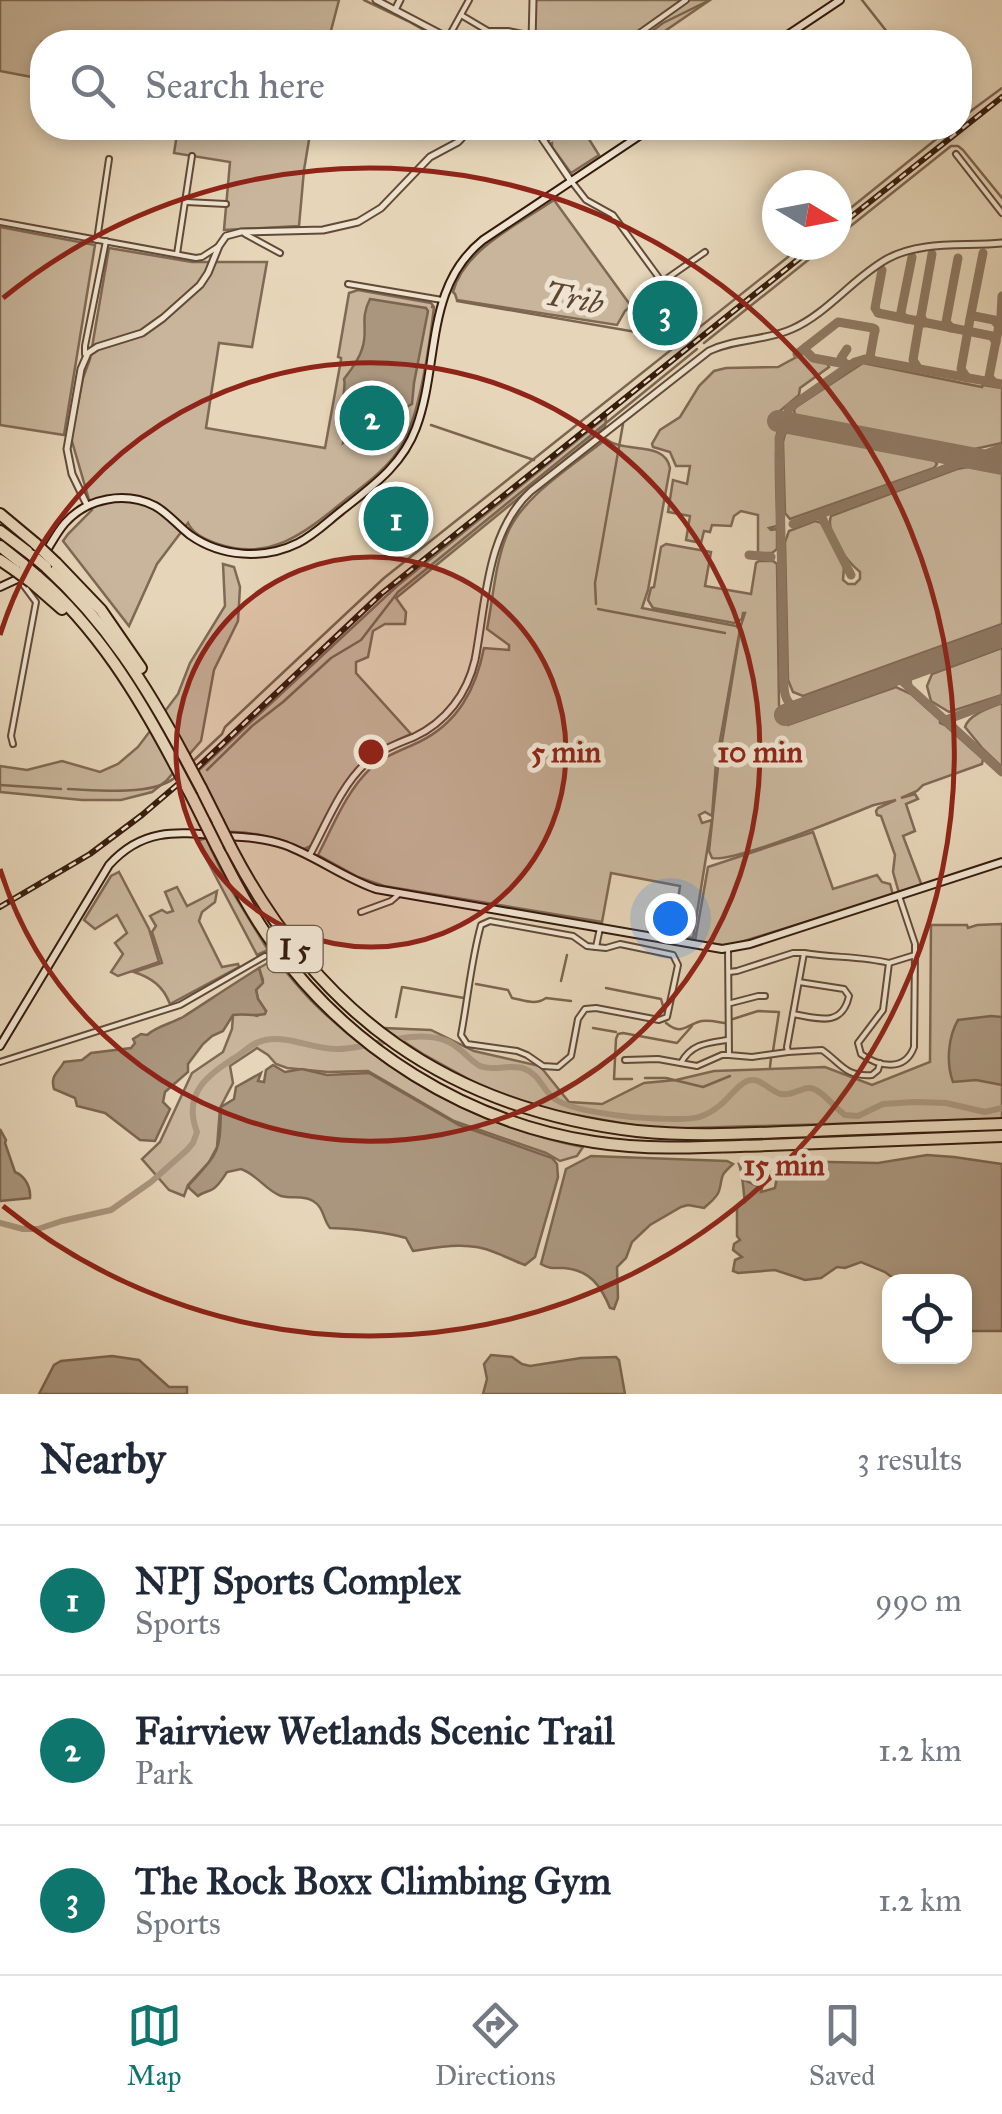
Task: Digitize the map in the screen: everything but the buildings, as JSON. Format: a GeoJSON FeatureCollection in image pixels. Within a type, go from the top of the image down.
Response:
{"type":"FeatureCollection","features":[{"type":"Feature","properties":{"kind":"highway","name":"I 5"},"geometry":{"type":"LineString","coordinates":[[0,514],[34,550],[33,572],[78,616],[112,659],[175,765],[218,822],[263,905],[304,961],[346,1004],[405,1050],[498,1098],[566,1119],[628,1130],[705,1134],[1002,1124]]}},
{"type":"Feature","properties":{"kind":"highway","name":"I 5"},"geometry":{"type":"LineString","coordinates":[[0,531],[34,550]]}},
{"type":"Feature","properties":{"kind":"highway","name":"I 5"},"geometry":{"type":"LineString","coordinates":[[0,546],[95,616],[130,663],[184,756],[204,821],[272,944],[310,989],[359,1036],[438,1090],[539,1130],[604,1144],[692,1148],[1002,1136]]}},
{"type":"Feature","properties":{"kind":"highway"},"geometry":{"type":"LineString","coordinates":[[0,560],[33,572]]}},
{"type":"Feature","properties":{"kind":"main road"},"geometry":{"type":"LineString","coordinates":[[795,30],[840,0]]}},
{"type":"Feature","properties":{"kind":"main road"},"geometry":{"type":"LineString","coordinates":[[1,586],[33,572],[62,526],[87,505],[116,498],[144,502],[162,510],[197,539],[232,552],[270,552],[303,540],[382,478],[408,445],[421,413],[442,300],[454,272],[478,244],[633,140]]}},
{"type":"Feature","properties":{"kind":"main road"},"geometry":{"type":"LineString","coordinates":[[0,1046],[105,870],[130,846],[167,833],[264,839],[289,846],[366,885],[399,894],[728,949],[1002,862]]}},
{"type":"Feature","properties":{"kind":"street"},"geometry":{"type":"LineString","coordinates":[[376,0],[433,30]]}},
{"type":"Feature","properties":{"kind":"street"},"geometry":{"type":"LineString","coordinates":[[395,10],[400,0]]}},
{"type":"Feature","properties":{"kind":"street"},"geometry":{"type":"LineString","coordinates":[[453,30],[470,0]]}},
{"type":"Feature","properties":{"kind":"street"},"geometry":{"type":"LineString","coordinates":[[532,30],[533,0]]}},
{"type":"Feature","properties":{"kind":"street"},"geometry":{"type":"LineString","coordinates":[[644,30],[686,0]]}},
{"type":"Feature","properties":{"kind":"street"},"geometry":{"type":"LineString","coordinates":[[461,16],[486,30]]}},
{"type":"Feature","properties":{"kind":"street"},"geometry":{"type":"LineString","coordinates":[[0,222],[200,258],[229,235],[323,230],[358,222],[386,204],[430,157],[460,140]]}},
{"type":"Feature","properties":{"kind":"street"},"geometry":{"type":"LineString","coordinates":[[544,140],[586,200],[613,215],[662,282],[705,252]]}},
{"type":"Feature","properties":{"kind":"street"},"geometry":{"type":"LineString","coordinates":[[956,154],[1002,213]]}},
{"type":"Feature","properties":{"kind":"street"},"geometry":{"type":"LineString","coordinates":[[177,254],[192,156]]}},
{"type":"Feature","properties":{"kind":"street"},"geometry":{"type":"LineString","coordinates":[[97,240],[109,159]]}},
{"type":"Feature","properties":{"kind":"street"},"geometry":{"type":"LineString","coordinates":[[184,202],[226,204]]}},
{"type":"Feature","properties":{"kind":"street"},"geometry":{"type":"LineString","coordinates":[[244,232],[280,253]]}},
{"type":"Feature","properties":{"kind":"street"},"geometry":{"type":"LineString","coordinates":[[87,505],[71,472],[67,449],[106,241]]}},
{"type":"Feature","properties":{"kind":"street"},"geometry":{"type":"LineString","coordinates":[[309,856],[358,771],[384,750],[432,726],[458,700],[473,668],[496,544],[504,524],[536,488],[703,355],[728,344],[799,325],[876,266],[899,254],[927,246],[1002,243]]}},
{"type":"Feature","properties":{"kind":"street"},"geometry":{"type":"LineString","coordinates":[[86,356],[96,347],[142,334],[164,318],[200,286],[219,246]]}},
{"type":"Feature","properties":{"kind":"street"},"geometry":{"type":"LineString","coordinates":[[348,284],[442,300]]}},
{"type":"Feature","properties":{"kind":"street"},"geometry":{"type":"LineString","coordinates":[[13,744],[11,736],[36,605],[33,572]]}},
{"type":"Feature","properties":{"kind":"street"},"geometry":{"type":"LineString","coordinates":[[361,912],[399,894]]}},
{"type":"Feature","properties":{"kind":"street"},"geometry":{"type":"LineString","coordinates":[[889,964],[885,1006],[858,1047],[864,1058],[902,1063],[913,1052],[915,955],[900,896]]}},
{"type":"Feature","properties":{"kind":"street"},"geometry":{"type":"LineString","coordinates":[[490,920],[570,935],[596,947],[620,944],[676,958],[678,965],[665,1019],[585,1009],[578,1019],[571,1056],[554,1068],[523,1053],[473,1046],[463,1040],[470,976],[483,922],[490,920]]}},
{"type":"Feature","properties":{"kind":"street"},"geometry":{"type":"LineString","coordinates":[[596,947],[600,928]]}},
{"type":"Feature","properties":{"kind":"street"},"geometry":{"type":"LineString","coordinates":[[728,949],[729,1055]]}},
{"type":"Feature","properties":{"kind":"street"},"geometry":{"type":"LineString","coordinates":[[729,972],[793,953],[864,957],[889,964],[915,955]]}},
{"type":"Feature","properties":{"kind":"street"},"geometry":{"type":"LineString","coordinates":[[788,1052],[804,953]]}},
{"type":"Feature","properties":{"kind":"street"},"geometry":{"type":"LineString","coordinates":[[0,1062],[180,1005],[265,956]]}},
{"type":"Feature","properties":{"kind":"street"},"geometry":{"type":"LineString","coordinates":[[793,1014],[832,1020],[849,1000],[844,990],[799,982]]}},
{"type":"Feature","properties":{"kind":"street"},"geometry":{"type":"LineString","coordinates":[[729,1003],[764,996]]}},
{"type":"Feature","properties":{"kind":"street"},"geometry":{"type":"LineString","coordinates":[[681,1064],[694,1047],[729,1040]]}},
{"type":"Feature","properties":{"kind":"street"},"geometry":{"type":"LineString","coordinates":[[625,1060],[658,1058],[697,1066],[722,1054],[752,1057],[822,1050],[843,1070],[862,1076],[876,1072],[880,1062]]}},
{"type":"Feature","properties":{"kind":"shaded area"},"geometry":{"type":"Polygon","coordinates":[[[0,0],[339,0],[331,30],[30,30],[30,77],[0,71],[0,0]]]}},
{"type":"Feature","properties":{"kind":"shaded area"},"geometry":{"type":"Polygon","coordinates":[[[533,0],[710,0],[666,30],[532,30],[533,0]]]}},
{"type":"Feature","properties":{"kind":"shaded area"},"geometry":{"type":"Polygon","coordinates":[[[176,140],[309,140],[299,226],[224,230],[230,162],[174,153],[176,140]]]}},
{"type":"Feature","properties":{"kind":"shaded area"},"geometry":{"type":"Polygon","coordinates":[[[544,140],[590,140],[599,155],[571,173],[552,143],[547,145],[544,140]]]}},
{"type":"Feature","properties":{"kind":"shaded area"},"geometry":{"type":"Polygon","coordinates":[[[554,200],[631,306],[617,325],[457,300],[453,292],[468,263],[510,228],[554,200]]]}},
{"type":"Feature","properties":{"kind":"shaded area"},"geometry":{"type":"Polygon","coordinates":[[[0,227],[95,245],[64,435],[0,425],[0,227]]]}},
{"type":"Feature","properties":{"kind":"shaded area"},"geometry":{"type":"Polygon","coordinates":[[[109,248],[192,262],[267,262],[252,347],[219,343],[206,428],[325,448],[349,293],[358,290],[431,303],[434,307],[414,414],[403,443],[386,466],[319,521],[273,546],[238,549],[218,544],[200,536],[188,523],[157,564],[129,626],[63,541],[92,510],[71,438],[90,359],[109,248]]]}},
{"type":"Feature","properties":{"kind":"shaded area"},"geometry":{"type":"Polygon","coordinates":[[[370,299],[428,311],[412,404],[379,418],[343,443],[358,401],[346,400],[344,379],[362,349],[370,299]]]}},
{"type":"Feature","properties":{"kind":"shaded area"},"geometry":{"type":"Polygon","coordinates":[[[804,353],[829,367],[800,388],[799,395],[780,411],[777,526],[769,528],[777,529],[777,549],[758,553],[758,515],[741,511],[734,516],[731,526],[712,525],[710,532],[704,531],[701,543],[686,540],[690,516],[668,512],[673,480],[687,484],[690,466],[676,466],[670,452],[653,447],[660,430],[680,417],[699,386],[714,371],[778,367],[804,353]]]}},
{"type":"Feature","properties":{"kind":"shaded area"},"geometry":{"type":"Polygon","coordinates":[[[863,363],[1002,388],[1002,443],[970,450],[795,415],[796,407],[863,363]]]}},
{"type":"Feature","properties":{"kind":"shaded area"},"geometry":{"type":"Polygon","coordinates":[[[606,417],[605,427],[396,598],[406,612],[405,624],[385,624],[373,631],[368,657],[356,662],[356,673],[411,734],[360,766],[339,793],[311,846],[304,849],[276,839],[229,832],[198,771],[397,586],[606,417]]]}},
{"type":"Feature","properties":{"kind":"shaded area"},"geometry":{"type":"Polygon","coordinates":[[[788,432],[933,458],[937,464],[790,519],[785,513],[783,442],[788,432]]]}},
{"type":"Feature","properties":{"kind":"shaded area"},"geometry":{"type":"Polygon","coordinates":[[[606,439],[652,450],[667,459],[670,468],[642,608],[740,629],[716,763],[712,816],[705,812],[699,815],[702,823],[712,820],[693,938],[673,935],[680,886],[611,873],[602,922],[384,886],[318,855],[362,777],[382,760],[433,734],[455,715],[470,691],[484,648],[509,650],[509,645],[487,629],[506,537],[523,508],[536,495],[606,439]]]}},
{"type":"Feature","properties":{"kind":"shaded area"},"geometry":{"type":"Polygon","coordinates":[[[973,466],[1002,471],[1002,624],[803,696],[793,692],[788,680],[785,542],[789,531],[815,521],[822,523],[844,567],[843,580],[855,584],[860,572],[834,539],[831,516],[973,466]]]}},
{"type":"Feature","properties":{"kind":"shaded area"},"geometry":{"type":"Polygon","coordinates":[[[666,544],[711,552],[705,586],[751,594],[756,563],[777,564],[779,705],[788,725],[896,687],[911,694],[983,759],[982,764],[923,785],[901,798],[915,794],[918,799],[906,804],[915,831],[903,836],[922,886],[899,893],[893,872],[895,855],[876,811],[896,800],[766,846],[712,858],[709,851],[718,767],[745,613],[734,623],[653,608],[648,600],[661,547],[666,544]]]}},
{"type":"Feature","properties":{"kind":"shaded area"},"geometry":{"type":"Polygon","coordinates":[[[223,564],[234,567],[240,587],[238,621],[214,670],[201,741],[166,781],[152,792],[121,800],[0,792],[0,766],[27,770],[62,761],[100,772],[118,764],[138,747],[178,694],[190,663],[225,606],[223,564]]]}},
{"type":"Feature","properties":{"kind":"shaded area"},"geometry":{"type":"Polygon","coordinates":[[[1002,648],[1002,695],[949,712],[931,701],[927,686],[932,674],[1002,648]]]}},
{"type":"Feature","properties":{"kind":"shaded area"},"geometry":{"type":"Polygon","coordinates":[[[1002,703],[1002,767],[965,727],[975,715],[1002,703]]]}},
{"type":"Feature","properties":{"kind":"shaded area"},"geometry":{"type":"Polygon","coordinates":[[[813,832],[833,889],[877,875],[890,884],[893,895],[728,946],[695,941],[708,867],[813,832]]]}},
{"type":"Feature","properties":{"kind":"shaded area"},"geometry":{"type":"Polygon","coordinates":[[[206,838],[227,883],[268,950],[257,955],[197,841],[206,838]]]}},
{"type":"Feature","properties":{"kind":"shaded area"},"geometry":{"type":"Polygon","coordinates":[[[119,872],[149,929],[159,962],[118,976],[111,972],[123,954],[115,943],[127,933],[117,915],[95,929],[84,920],[111,876],[119,872]]]}},
{"type":"Feature","properties":{"kind":"shaded area"},"geometry":{"type":"Polygon","coordinates":[[[177,887],[187,906],[217,891],[215,902],[202,912],[199,921],[222,967],[239,967],[170,1004],[156,984],[134,972],[162,963],[152,932],[156,926],[150,916],[162,910],[173,911],[165,892],[177,887]]]}},
{"type":"Feature","properties":{"kind":"shaded area"},"geometry":{"type":"Polygon","coordinates":[[[1002,924],[1002,1119],[655,1129],[553,1111],[490,1091],[383,1028],[431,1030],[474,1051],[540,1066],[569,1102],[602,1104],[644,1083],[714,1071],[825,1067],[872,1085],[930,1062],[931,925],[968,928],[1002,924]]]}},
{"type":"Feature","properties":{"kind":"shaded area"},"geometry":{"type":"Polygon","coordinates":[[[275,959],[350,1036],[442,1098],[509,1127],[583,1147],[577,1156],[560,1161],[454,1121],[368,1071],[287,1068],[257,1048],[230,1066],[233,1083],[220,1108],[217,1147],[209,1162],[188,1185],[184,1196],[169,1190],[142,1159],[160,1142],[192,1073],[223,1052],[233,1015],[246,1012],[257,1016],[266,1011],[256,989],[263,980],[259,968],[275,959]]]}},
{"type":"Feature","properties":{"kind":"shaded area"},"geometry":{"type":"Polygon","coordinates":[[[259,968],[263,983],[256,990],[265,1014],[233,1015],[223,1031],[203,1044],[188,1064],[188,1072],[165,1092],[163,1102],[170,1109],[155,1141],[140,1140],[105,1113],[77,1106],[75,1098],[54,1089],[54,1077],[64,1062],[82,1060],[91,1053],[131,1048],[133,1039],[141,1034],[147,1035],[183,1017],[259,968]]]}},
{"type":"Feature","properties":{"kind":"shaded area"},"geometry":{"type":"Polygon","coordinates":[[[1002,1017],[1002,1085],[976,1080],[953,1082],[949,1050],[958,1020],[1002,1017]]]}},
{"type":"Feature","properties":{"kind":"shaded area"},"geometry":{"type":"Polygon","coordinates":[[[273,1065],[285,1072],[302,1069],[327,1075],[369,1073],[459,1125],[552,1158],[558,1177],[535,1257],[525,1265],[474,1247],[413,1251],[406,1238],[330,1228],[313,1201],[281,1196],[241,1169],[227,1172],[215,1187],[198,1196],[189,1185],[216,1150],[221,1107],[234,1099],[236,1087],[261,1073],[258,1081],[264,1082],[266,1070],[273,1065]]]}},
{"type":"Feature","properties":{"kind":"shaded area"},"geometry":{"type":"Polygon","coordinates":[[[0,1129],[15,1172],[27,1182],[30,1198],[0,1201],[0,1129]]]}},
{"type":"Feature","properties":{"kind":"shaded area"},"geometry":{"type":"Polygon","coordinates":[[[927,1155],[1002,1164],[1002,1331],[972,1331],[972,1274],[888,1274],[861,1262],[805,1280],[775,1270],[733,1271],[735,1260],[742,1257],[733,1250],[740,1240],[737,1209],[745,1202],[739,1164],[751,1165],[744,1180],[762,1188],[761,1192],[775,1188],[783,1161],[878,1163],[927,1155]]]}},
{"type":"Feature","properties":{"kind":"shaded area"},"geometry":{"type":"Polygon","coordinates":[[[591,1156],[733,1164],[723,1174],[717,1196],[704,1208],[681,1207],[650,1225],[632,1242],[626,1258],[617,1267],[618,1298],[614,1309],[588,1276],[573,1269],[541,1264],[566,1169],[591,1156]]]}},
{"type":"Feature","properties":{"kind":"shaded area"},"geometry":{"type":"Polygon","coordinates":[[[491,1355],[512,1357],[530,1366],[616,1357],[625,1394],[483,1394],[487,1379],[484,1364],[491,1355]]]}},
{"type":"Feature","properties":{"kind":"shaded area"},"geometry":{"type":"Polygon","coordinates":[[[112,1356],[139,1360],[169,1387],[187,1387],[187,1394],[39,1394],[54,1365],[61,1361],[112,1356]]]}},
{"type":"Feature","properties":{"kind":"waterway"},"geometry":{"type":"LineString","coordinates":[[364,0],[424,30]]}},
{"type":"Feature","properties":{"kind":"waterway"},"geometry":{"type":"LineString","coordinates":[[653,30],[710,0]]}},
{"type":"Feature","properties":{"kind":"waterway"},"geometry":{"type":"LineString","coordinates":[[862,0],[886,30]]}},
{"type":"Feature","properties":{"kind":"waterway"},"geometry":{"type":"LineString","coordinates":[[972,110],[1002,88]]}},
{"type":"Feature","properties":{"kind":"waterway"},"geometry":{"type":"LineString","coordinates":[[852,207],[935,140]]}},
{"type":"Feature","properties":{"kind":"waterway"},"geometry":{"type":"LineString","coordinates":[[852,225],[951,146],[963,150],[1002,198]]}},
{"type":"Feature","properties":{"kind":"waterway"},"geometry":{"type":"LineString","coordinates":[[191,763],[384,578],[784,260]]}},
{"type":"Feature","properties":{"kind":"waterway"},"geometry":{"type":"LineString","coordinates":[[704,343],[808,260]]}},
{"type":"Feature","properties":{"kind":"waterway","name":"Trib"},"geometry":{"type":"LineString","coordinates":[[457,301],[682,340]]}},
{"type":"Feature","properties":{"kind":"waterway"},"geometry":{"type":"LineString","coordinates":[[207,770],[331,658],[361,640],[398,592],[697,349]]}},
{"type":"Feature","properties":{"kind":"waterway"},"geometry":{"type":"LineString","coordinates":[[596,604],[595,583],[623,424]]}},
{"type":"Feature","properties":{"kind":"waterway","name":"Trib"},"geometry":{"type":"LineString","coordinates":[[431,425],[534,460]]}},
{"type":"Feature","properties":{"kind":"waterway"},"geometry":{"type":"LineString","coordinates":[[598,609],[725,633]]}},
{"type":"Feature","properties":{"kind":"waterway"},"geometry":{"type":"LineString","coordinates":[[68,789],[141,789],[156,787],[178,775]]}},
{"type":"Feature","properties":{"kind":"waterway"},"geometry":{"type":"LineString","coordinates":[[0,785],[61,789]]}},
{"type":"Feature","properties":{"kind":"waterway"},"geometry":{"type":"LineString","coordinates":[[561,981],[567,955]]}},
{"type":"Feature","properties":{"kind":"waterway"},"geometry":{"type":"LineString","coordinates":[[476,984],[508,990],[512,998],[529,1002],[546,998],[571,1001]]}},
{"type":"Feature","properties":{"kind":"waterway"},"geometry":{"type":"LineString","coordinates":[[396,1017],[402,987],[464,998]]}},
{"type":"Feature","properties":{"kind":"waterway"},"geometry":{"type":"LineString","coordinates":[[606,988],[661,999],[665,1013]]}},
{"type":"Feature","properties":{"kind":"waterway"},"geometry":{"type":"LineString","coordinates":[[733,1019],[758,1011],[779,1012],[773,1051]]}},
{"type":"Feature","properties":{"kind":"waterway"},"geometry":{"type":"LineString","coordinates":[[666,1023],[679,1029],[701,1021],[725,1023]]}},
{"type":"Feature","properties":{"kind":"waterway"},"geometry":{"type":"LineString","coordinates":[[632,1079],[614,1079],[618,1034],[677,1043],[692,1026]]}},
{"type":"Feature","properties":{"kind":"waterway"},"geometry":{"type":"LineString","coordinates":[[593,1028],[616,1032]]}},
{"type":"Feature","properties":{"kind":"waterway"},"geometry":{"type":"LineString","coordinates":[[0,1223],[38,1229],[111,1210],[151,1182],[193,1143],[197,1132],[193,1106],[208,1077],[265,1040],[283,1039],[339,1049],[431,1037],[454,1045],[480,1066],[520,1067],[529,1071],[557,1101],[589,1111],[631,1117],[699,1117],[752,1080],[781,1094],[812,1088],[845,1115],[858,1116],[883,1104],[915,1102],[946,1103],[985,1112],[1002,1108]]}},
{"type":"Feature","properties":{"kind":"waterway"},"geometry":{"type":"LineString","coordinates":[[770,1067],[771,1058]]}},
{"type":"Feature","properties":{"kind":"waterway"},"geometry":{"type":"LineString","coordinates":[[645,1078],[666,1078],[703,1087],[730,1076]]}},
{"type":"Feature","properties":{"kind":"taxiway"},"geometry":{"type":"LineString","coordinates":[[970,319],[983,253]]}},
{"type":"Feature","properties":{"kind":"taxiway"},"geometry":{"type":"LineString","coordinates":[[924,323],[921,316],[932,254]]}},
{"type":"Feature","properties":{"kind":"taxiway"},"geometry":{"type":"LineString","coordinates":[[906,319],[901,312],[912,257]]}},
{"type":"Feature","properties":{"kind":"taxiway"},"geometry":{"type":"LineString","coordinates":[[951,328],[946,322],[958,258]]}},
{"type":"Feature","properties":{"kind":"taxiway"},"geometry":{"type":"LineString","coordinates":[[882,270],[875,308],[878,313],[992,336],[996,342]]}},
{"type":"Feature","properties":{"kind":"taxiway"},"geometry":{"type":"LineString","coordinates":[[994,383],[989,377],[1002,296]]}},
{"type":"Feature","properties":{"kind":"taxiway"},"geometry":{"type":"LineString","coordinates":[[967,378],[961,369],[970,319],[974,316],[994,320],[999,326]]}},
{"type":"Feature","properties":{"kind":"taxiway"},"geometry":{"type":"LineString","coordinates":[[918,368],[913,360],[920,318]]}},
{"type":"Feature","properties":{"kind":"taxiway"},"geometry":{"type":"LineString","coordinates":[[797,354],[838,322],[875,331]]}},
{"type":"Feature","properties":{"kind":"taxiway"},"geometry":{"type":"LineString","coordinates":[[873,360],[870,357],[875,329]]}},
{"type":"Feature","properties":{"kind":"taxiway"},"geometry":{"type":"LineString","coordinates":[[806,347],[813,358],[851,365]]}},
{"type":"Feature","properties":{"kind":"taxiway"},"geometry":{"type":"LineString","coordinates":[[846,365],[841,358],[847,349]]}},
{"type":"Feature","properties":{"kind":"taxiway"},"geometry":{"type":"LineString","coordinates":[[802,709],[789,702],[784,687],[779,438],[793,424],[787,416],[789,408],[865,359],[1002,384]]}},
{"type":"Feature","properties":{"kind":"taxiway"},"geometry":{"type":"LineString","coordinates":[[793,524],[1002,448]]}},
{"type":"Feature","properties":{"kind":"taxiway"},"geometry":{"type":"LineString","coordinates":[[820,514],[851,575]]}},
{"type":"Feature","properties":{"kind":"taxiway"},"geometry":{"type":"LineString","coordinates":[[749,555],[771,557]]}},
{"type":"Feature","properties":{"kind":"taxiway"},"geometry":{"type":"LineString","coordinates":[[908,686],[907,676],[913,668]]}},
{"type":"Feature","properties":{"kind":"taxiway"},"geometry":{"type":"LineString","coordinates":[[890,677],[901,680],[1002,772]]}},
{"type":"Feature","properties":{"kind":"taxiway"},"geometry":{"type":"LineString","coordinates":[[946,720],[1002,699]]}},
{"type":"Feature","properties":{"kind":"runway"},"geometry":{"type":"LineString","coordinates":[[778,421],[1002,464]]}},
{"type":"Feature","properties":{"kind":"runway"},"geometry":{"type":"LineString","coordinates":[[785,715],[1002,636]]}},
{"type":"Feature","properties":{"kind":"railway"},"geometry":{"type":"LineString","coordinates":[[972,121],[1002,97]]}},
{"type":"Feature","properties":{"kind":"railway"},"geometry":{"type":"LineString","coordinates":[[852,216],[948,140]]}},
{"type":"Feature","properties":{"kind":"railway"},"geometry":{"type":"LineString","coordinates":[[0,907],[90,854],[142,815],[381,594],[797,260]]}},
{"type":"Feature","properties":{"kind":"place","name":"The Rock Boxx Climbing Gym"},"geometry":{"type":"Point","coordinates":[665,313]}},
{"type":"Feature","properties":{"kind":"place","name":"Fairview Wetlands Scenic Trail"},"geometry":{"type":"Point","coordinates":[372,418]}},
{"type":"Feature","properties":{"kind":"place","name":"NPJ Sports Complex"},"geometry":{"type":"Point","coordinates":[396,519]}}]}
